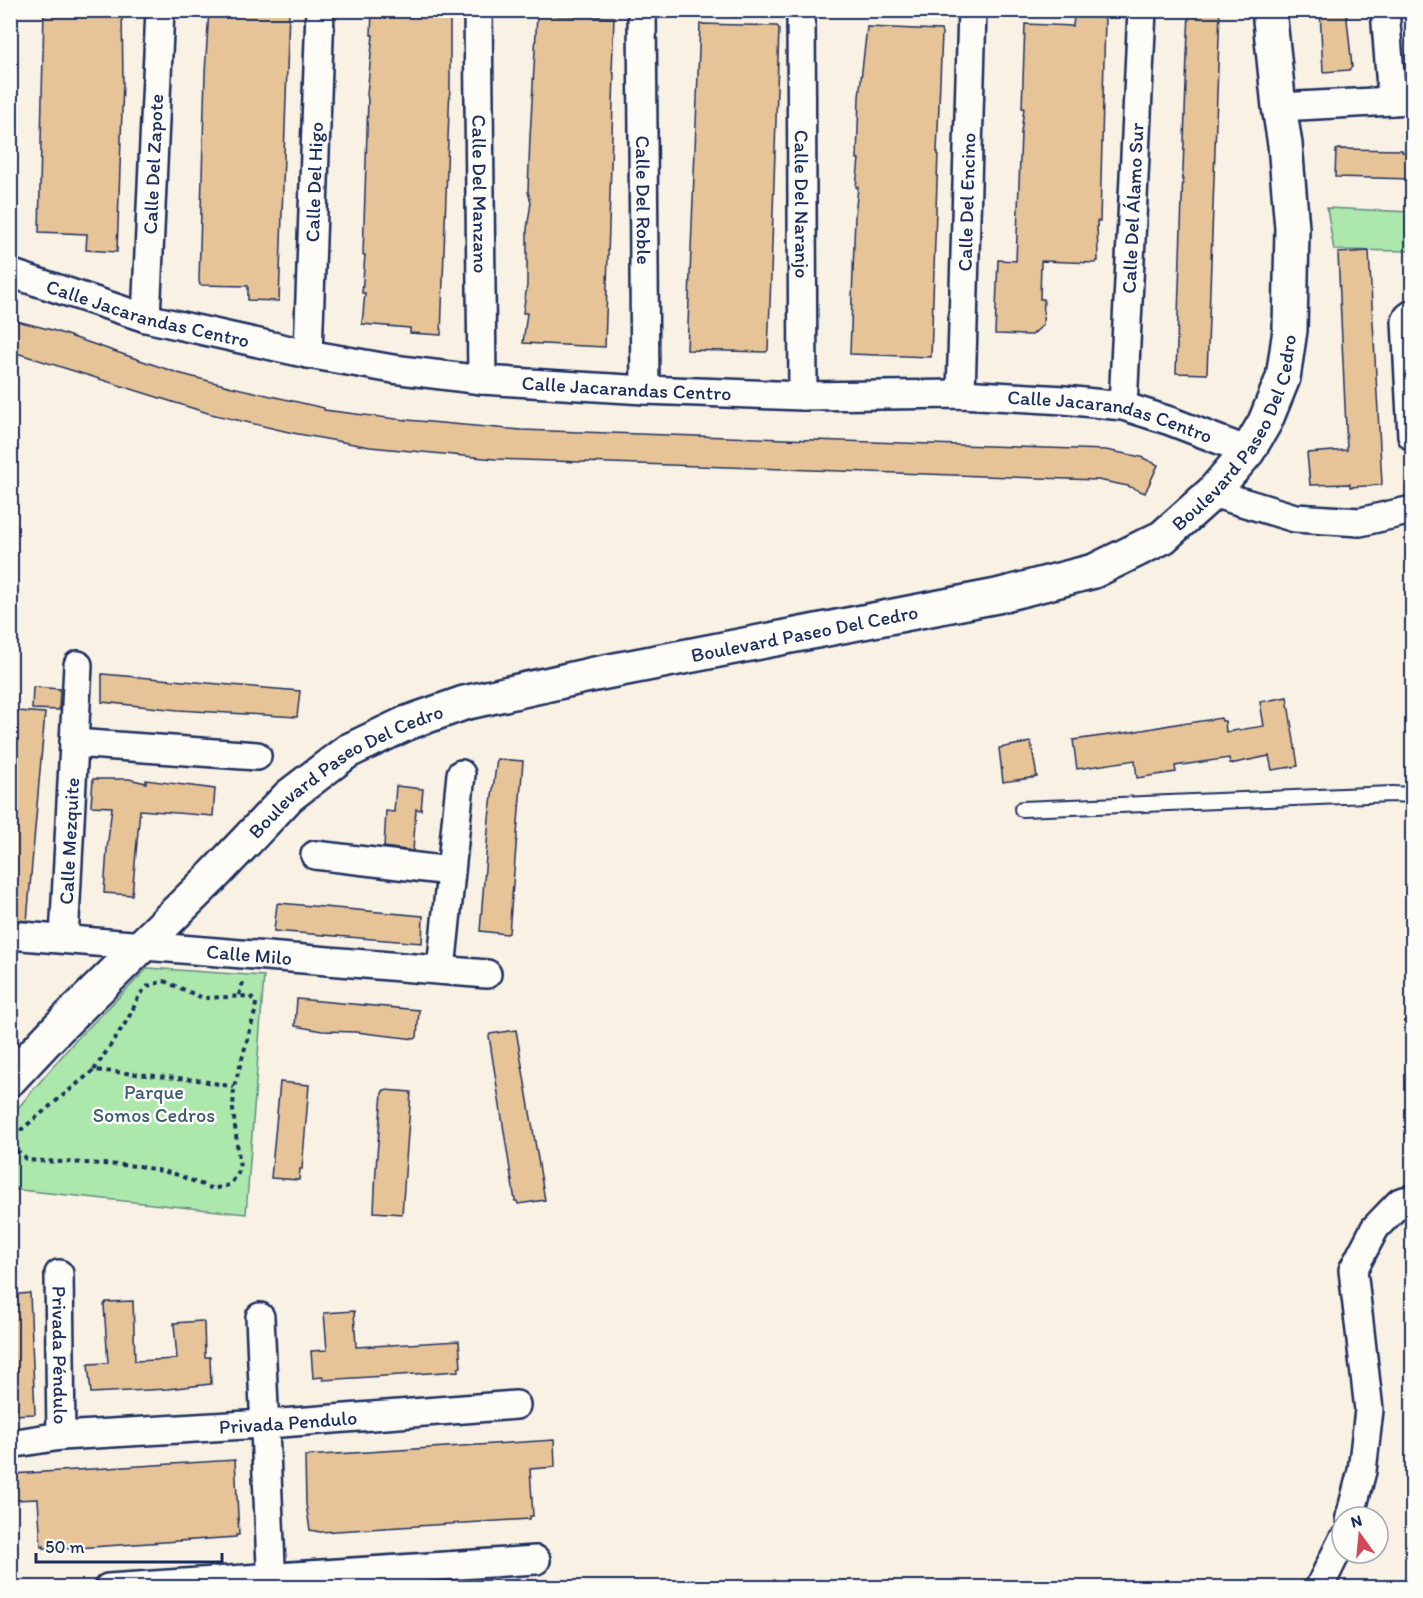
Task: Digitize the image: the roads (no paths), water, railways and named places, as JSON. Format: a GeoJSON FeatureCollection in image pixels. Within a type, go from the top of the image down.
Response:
{"type":"FeatureCollection","features":[{"type":"Feature","properties":{"kind":"street","name":"Calle Del Zapote"},"geometry":{"type":"LineString","coordinates":[[146,318],[160,10]]}},
{"type":"Feature","properties":{"kind":"street","name":"Calle Del Higo"},"geometry":{"type":"LineString","coordinates":[[308,354],[320,10]]}},
{"type":"Feature","properties":{"kind":"street","name":"Calle Del Manzano"},"geometry":{"type":"LineString","coordinates":[[478,10],[482,380]]}},
{"type":"Feature","properties":{"kind":"street","name":"Calle Del Roble"},"geometry":{"type":"LineString","coordinates":[[642,10],[645,390]]}},
{"type":"Feature","properties":{"kind":"street","name":"Calle Del Naranjo"},"geometry":{"type":"LineString","coordinates":[[801,10],[803,396]]}},
{"type":"Feature","properties":{"kind":"street","name":"Calle Del Encino"},"geometry":{"type":"LineString","coordinates":[[961,394],[972,10]]}},
{"type":"Feature","properties":{"kind":"street","name":"Calle Del Álamo Sur"},"geometry":{"type":"LineString","coordinates":[[1123,406],[1142,10]]}},
{"type":"Feature","properties":{"kind":"street","name":"Boulevard Paseo Del Cedro"},"geometry":{"type":"LineString","coordinates":[[10,1079],[213,876],[289,796],[348,751],[407,723],[476,700],[590,675],[997,596],[1094,571],[1163,537],[1212,492],[1248,451],[1265,422],[1282,378],[1290,330],[1292,228],[1285,144],[1269,10]]}},
{"type":"Feature","properties":{"kind":"street"},"geometry":{"type":"LineString","coordinates":[[1279,107],[1402,100],[1385,10]]}},
{"type":"Feature","properties":{"kind":"street","name":"Calle Jacarandas Centro"},"geometry":{"type":"LineString","coordinates":[[10,273],[146,318],[308,354],[393,369],[482,380],[645,390],[803,396],[961,394],[1064,400],[1123,406],[1170,420],[1248,451]]}},
{"type":"Feature","properties":{"kind":"street"},"geometry":{"type":"LineString","coordinates":[[1413,315],[1406,321],[1413,436]]}},
{"type":"Feature","properties":{"kind":"street"},"geometry":{"type":"LineString","coordinates":[[1212,492],[1295,519],[1360,522],[1413,510]]}},
{"type":"Feature","properties":{"kind":"street","name":"Calle Mezquite"},"geometry":{"type":"LineString","coordinates":[[64,939],[78,665]]}},
{"type":"Feature","properties":{"kind":"street"},"geometry":{"type":"LineString","coordinates":[[74,742],[257,756]]}},
{"type":"Feature","properties":{"kind":"street"},"geometry":{"type":"LineString","coordinates":[[441,970],[461,774]]}},
{"type":"Feature","properties":{"kind":"street"},"geometry":{"type":"LineString","coordinates":[[315,855],[450,871]]}},
{"type":"Feature","properties":{"kind":"street","name":"Calle Milo"},"geometry":{"type":"LineString","coordinates":[[10,935],[488,974]]}},
{"type":"Feature","properties":{"kind":"street"},"geometry":{"type":"LineString","coordinates":[[1353,1505],[1362,1471],[1369,1410],[1353,1270],[1375,1228],[1400,1202],[1413,1199]]}},
{"type":"Feature","properties":{"kind":"street","name":"Privada Péndulo"},"geometry":{"type":"LineString","coordinates":[[59,1274],[61,1436]]}},
{"type":"Feature","properties":{"kind":"street"},"geometry":{"type":"LineString","coordinates":[[260,1317],[272,1582]]}},
{"type":"Feature","properties":{"kind":"street","name":"Privada Pendulo"},"geometry":{"type":"LineString","coordinates":[[10,1444],[61,1436],[265,1424],[516,1405]]}},
{"type":"Feature","properties":{"kind":"street"},"geometry":{"type":"LineString","coordinates":[[108,1587],[272,1582],[536,1560]]}},
{"type":"Feature","properties":{"kind":"street"},"geometry":{"type":"LineString","coordinates":[[1319,1587],[1330,1565]]}},
{"type":"Feature","properties":{"kind":"lane"},"geometry":{"type":"LineString","coordinates":[[1022,809],[1413,795]]}},
{"type":"Feature","properties":{"kind":"park label","name":"Parque Somos Cedros"},"geometry":{"type":"Point","coordinates":[154,1104]}}]}
